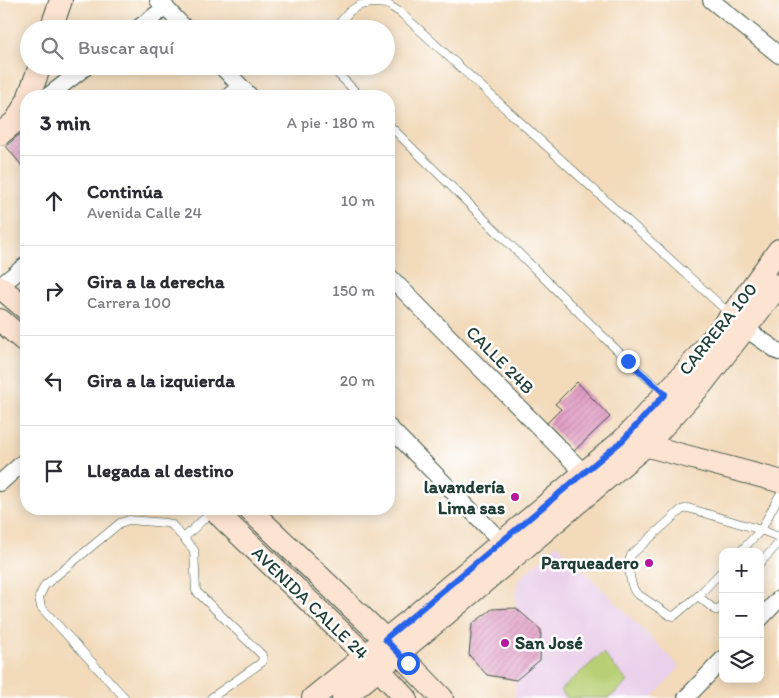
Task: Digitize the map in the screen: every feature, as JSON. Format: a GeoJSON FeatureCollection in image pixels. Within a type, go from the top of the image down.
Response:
{"type":"FeatureCollection","features":[{"type":"Feature","properties":{"kind":"main road"},"geometry":{"type":"LineString","coordinates":[[54,20],[61,0]]}},
{"type":"Feature","properties":{"kind":"main road"},"geometry":{"type":"LineString","coordinates":[[32,90],[37,75]]}},
{"type":"Feature","properties":{"kind":"main road","name":"CARRERA 100"},"geometry":{"type":"LineString","coordinates":[[312,698],[372,662],[646,445],[702,384],[739,323],[779,250]]}},
{"type":"Feature","properties":{"kind":"main road","name":"CARRERA 100"},"geometry":{"type":"LineString","coordinates":[[392,646],[502,542],[623,440],[687,370],[779,285]]}},
{"type":"Feature","properties":{"kind":"main road"},"geometry":{"type":"LineString","coordinates":[[0,287],[20,304]]}},
{"type":"Feature","properties":{"kind":"main road"},"geometry":{"type":"LineString","coordinates":[[0,320],[20,337]]}},
{"type":"Feature","properties":{"kind":"main road"},"geometry":{"type":"LineString","coordinates":[[623,440],[779,481]]}},
{"type":"Feature","properties":{"kind":"main road","name":"AVENIDA CALLE 24"},"geometry":{"type":"LineString","coordinates":[[219,515],[372,662],[406,698]]}},
{"type":"Feature","properties":{"kind":"main road","name":"AVENIDA CALLE 24"},"geometry":{"type":"LineString","coordinates":[[255,515],[392,646],[442,698]]}},
{"type":"Feature","properties":{"kind":"main road","name":"CARRERA 100"},"geometry":{"type":"LineString","coordinates":[[343,698],[372,662]]}},
{"type":"Feature","properties":{"kind":"street"},"geometry":{"type":"LineString","coordinates":[[713,1],[779,55]]}},
{"type":"Feature","properties":{"kind":"street"},"geometry":{"type":"LineString","coordinates":[[146,20],[162,4],[177,20]]}},
{"type":"Feature","properties":{"kind":"street"},"geometry":{"type":"LineString","coordinates":[[56,90],[75,75]]}},
{"type":"Feature","properties":{"kind":"street"},"geometry":{"type":"LineString","coordinates":[[227,75],[238,90]]}},
{"type":"Feature","properties":{"kind":"street"},"geometry":{"type":"LineString","coordinates":[[0,287],[20,269]]}},
{"type":"Feature","properties":{"kind":"street","name":"CALLE 24B"},"geometry":{"type":"LineString","coordinates":[[395,282],[583,472]]}},
{"type":"Feature","properties":{"kind":"street"},"geometry":{"type":"LineString","coordinates":[[739,323],[779,352]]}},
{"type":"Feature","properties":{"kind":"street"},"geometry":{"type":"LineString","coordinates":[[395,433],[502,542]]}},
{"type":"Feature","properties":{"kind":"street"},"geometry":{"type":"LineString","coordinates":[[3,475],[20,464]]}},
{"type":"Feature","properties":{"kind":"street"},"geometry":{"type":"LineString","coordinates":[[764,615],[779,599]]}},
{"type":"Feature","properties":{"kind":"street"},"geometry":{"type":"LineString","coordinates":[[686,698],[719,663]]}},
{"type":"Feature","properties":{"kind":"lane"},"geometry":{"type":"LineString","coordinates":[[342,20],[350,11],[360,5],[373,3],[387,4],[401,13],[739,323]]}},
{"type":"Feature","properties":{"kind":"lane"},"geometry":{"type":"LineString","coordinates":[[339,75],[354,90]]}},
{"type":"Feature","properties":{"kind":"lane"},"geometry":{"type":"LineString","coordinates":[[395,131],[628,361],[665,394]]}},
{"type":"Feature","properties":{"kind":"lane"},"geometry":{"type":"LineString","coordinates":[[744,548],[761,530],[779,496]]}},
{"type":"Feature","properties":{"kind":"lane"},"geometry":{"type":"LineString","coordinates":[[719,574],[698,596],[674,616],[669,615],[636,593],[633,589],[629,564],[631,555],[684,508],[779,537]]}},
{"type":"Feature","properties":{"kind":"lane"},"geometry":{"type":"LineString","coordinates":[[184,538],[207,515]]}},
{"type":"Feature","properties":{"kind":"lane"},"geometry":{"type":"LineString","coordinates":[[125,698],[41,608],[39,603],[44,585],[120,523],[125,521],[168,523],[172,525],[194,550],[196,591],[262,655],[263,659],[261,662],[211,698]]}},
{"type":"Feature","properties":{"kind":"lane"},"geometry":{"type":"LineString","coordinates":[[764,560],[779,543]]}},
{"type":"Feature","properties":{"kind":"lane"},"geometry":{"type":"LineString","coordinates":[[698,596],[715,610],[719,609]]}},
{"type":"Feature","properties":{"kind":"shaded area"},"geometry":{"type":"Polygon","coordinates":[[[557,544],[680,667],[652,698],[514,698],[516,680],[540,660],[541,630],[516,608],[515,596],[518,580],[557,544]]]}},
{"type":"Feature","properties":{"kind":"green space"},"geometry":{"type":"Polygon","coordinates":[[[603,653],[628,682],[609,698],[567,698],[560,690],[603,653]]]}},
{"type":"Feature","properties":{"kind":"building"},"geometry":{"type":"Polygon","coordinates":[[[20,134],[20,164],[6,146],[20,134]]]}},
{"type":"Feature","properties":{"kind":"building"},"geometry":{"type":"Polygon","coordinates":[[[577,382],[610,417],[574,451],[547,423],[561,409],[555,404],[577,382]]]}},
{"type":"Feature","properties":{"kind":"building","name":"San José"},"geometry":{"type":"Polygon","coordinates":[[[516,608],[541,630],[540,660],[516,680],[487,675],[469,655],[472,624],[492,609],[516,608]]]}},
{"type":"Feature","properties":{"kind":"place","name":"lavandería Lima sas"},"geometry":{"type":"Point","coordinates":[515,497]}},
{"type":"Feature","properties":{"kind":"place","name":"Parqueadero"},"geometry":{"type":"Point","coordinates":[649,563]}},
{"type":"Feature","properties":{"kind":"place","name":"San José"},"geometry":{"type":"Point","coordinates":[505,643]}},
{"type":"Feature","properties":{"kind":"route"},"geometry":{"type":"LineString","coordinates":[[408,663],[385,639],[623,440],[665,394],[628,361]]}}]}
